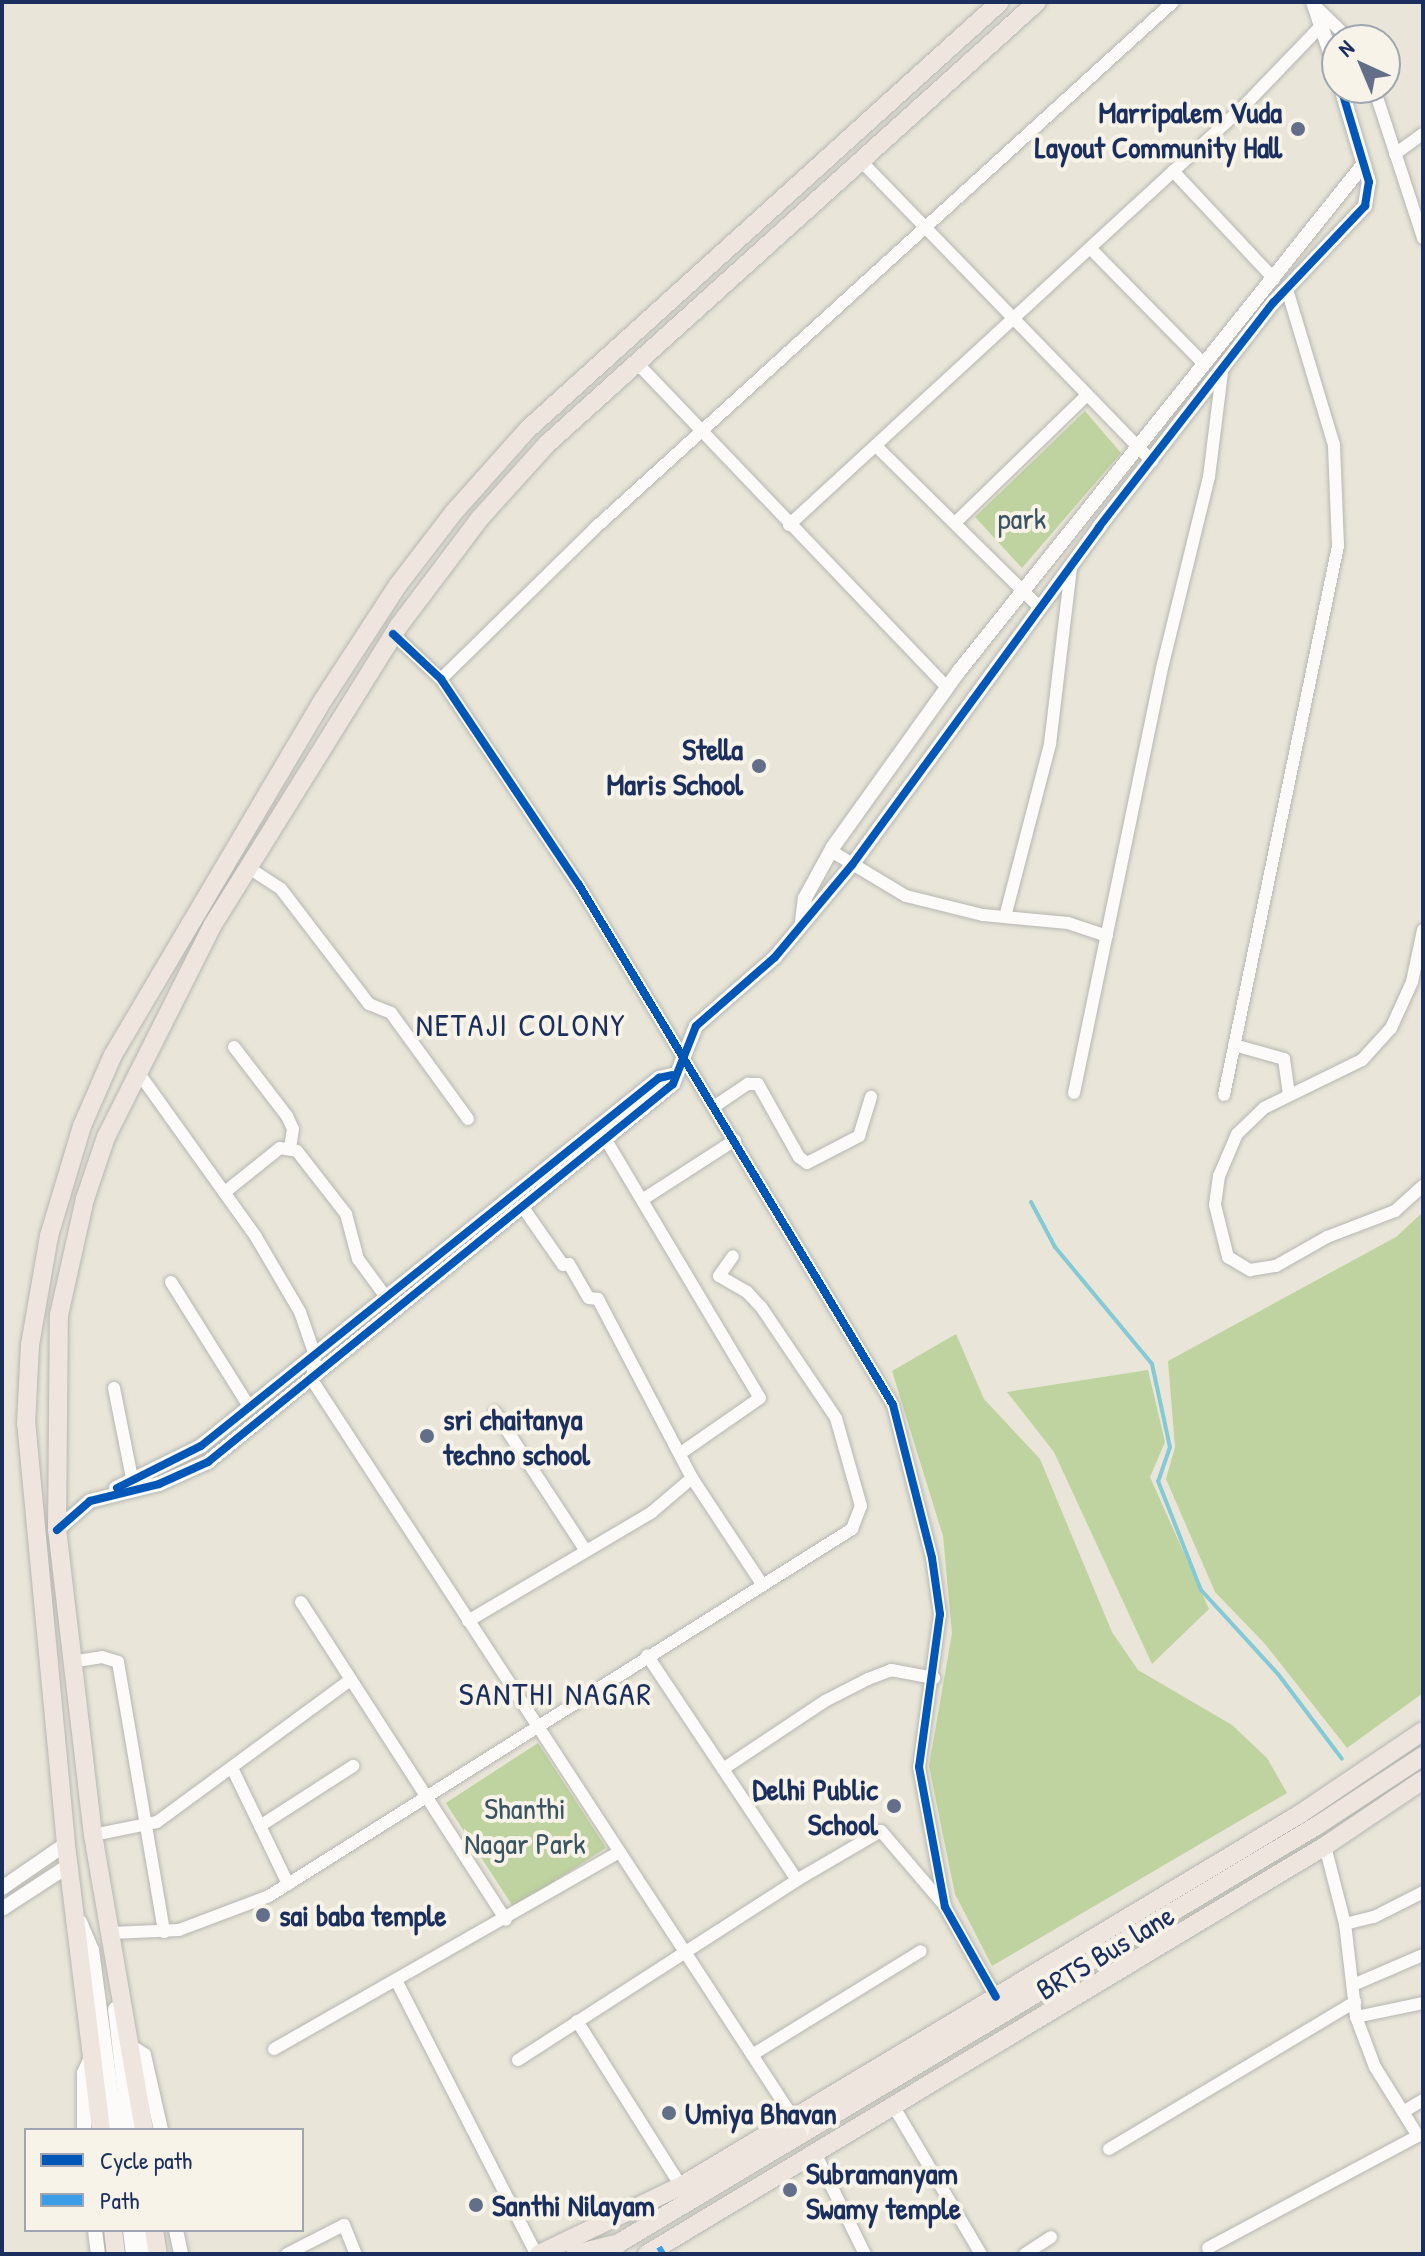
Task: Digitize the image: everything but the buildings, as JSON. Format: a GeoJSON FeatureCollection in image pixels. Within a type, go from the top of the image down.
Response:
{"type":"FeatureCollection","features":[{"type":"Feature","properties":{"kind":"main road"},"geometry":{"type":"LineString","coordinates":[[101,2128],[78,1919],[68,1866],[26,1424],[30,1345],[49,1236],[82,1126],[113,1055],[323,700],[398,585],[454,512],[528,429],[1000,2]]}},
{"type":"Feature","properties":{"kind":"main road"},"geometry":{"type":"LineString","coordinates":[[144,2128],[133,2048],[93,1835],[57,1530],[59,1315],[85,1199],[106,1137],[212,926],[393,634],[481,517],[547,444],[859,159],[1037,2]]}},
{"type":"Feature","properties":{"kind":"main road"},"geometry":{"type":"LineString","coordinates":[[538,2254],[681,2186],[1300,1814],[1423,1731]]}},
{"type":"Feature","properties":{"kind":"main road","name":"BRTS Bus lane"},"geometry":{"type":"LineString","coordinates":[[575,2254],[609,2247],[1318,1825],[1423,1756]]}},
{"type":"Feature","properties":{"kind":"main road"},"geometry":{"type":"LineString","coordinates":[[657,2252],[815,2153],[1325,1846],[1423,1780]]}},
{"type":"Feature","properties":{"kind":"main road"},"geometry":{"type":"LineString","coordinates":[[113,2232],[116,2254]]}},
{"type":"Feature","properties":{"kind":"main road"},"geometry":{"type":"LineString","coordinates":[[154,2232],[158,2254]]}},
{"type":"Feature","properties":{"kind":"street"},"geometry":{"type":"LineString","coordinates":[[441,679],[699,432],[925,231],[1173,2]]}},
{"type":"Feature","properties":{"kind":"street"},"geometry":{"type":"LineString","coordinates":[[1315,4],[1323,24]]}},
{"type":"Feature","properties":{"kind":"street"},"geometry":{"type":"LineString","coordinates":[[1315,4],[1334,24]]}},
{"type":"Feature","properties":{"kind":"street"},"geometry":{"type":"LineString","coordinates":[[789,525],[1091,249],[1321,26]]}},
{"type":"Feature","properties":{"kind":"street"},"geometry":{"type":"LineString","coordinates":[[109,1493],[159,1484],[197,1468],[312,1380],[524,1209],[673,1084],[672,1075],[696,1026],[775,957],[852,865],[1152,461],[1287,289],[1365,206],[1369,182],[1346,104]]}},
{"type":"Feature","properties":{"kind":"street"},"geometry":{"type":"LineString","coordinates":[[1379,104],[1423,238]]}},
{"type":"Feature","properties":{"kind":"street"},"geometry":{"type":"LineString","coordinates":[[1395,154],[1423,134]]}},
{"type":"Feature","properties":{"kind":"street"},"geometry":{"type":"LineString","coordinates":[[859,159],[925,231],[1152,461]]}},
{"type":"Feature","properties":{"kind":"street"},"geometry":{"type":"LineString","coordinates":[[802,922],[805,898],[831,851],[948,688],[1136,445],[1274,279],[1363,165]]}},
{"type":"Feature","properties":{"kind":"street"},"geometry":{"type":"LineString","coordinates":[[1173,171],[1274,279]]}},
{"type":"Feature","properties":{"kind":"street"},"geometry":{"type":"LineString","coordinates":[[1091,249],[1202,362]]}},
{"type":"Feature","properties":{"kind":"street"},"geometry":{"type":"LineString","coordinates":[[1224,1095],[1338,546],[1334,445],[1287,289]]}},
{"type":"Feature","properties":{"kind":"street"},"geometry":{"type":"LineString","coordinates":[[638,364],[699,432],[948,688]]}},
{"type":"Feature","properties":{"kind":"street"},"geometry":{"type":"LineString","coordinates":[[1074,1093],[1209,477],[1222,373]]}},
{"type":"Feature","properties":{"kind":"street"},"geometry":{"type":"LineString","coordinates":[[957,521],[1087,395]]}},
{"type":"Feature","properties":{"kind":"street"},"geometry":{"type":"LineString","coordinates":[[876,446],[957,521],[1040,608]]}},
{"type":"Feature","properties":{"kind":"street"},"geometry":{"type":"LineString","coordinates":[[1005,917],[1050,744],[1071,569]]}},
{"type":"Feature","properties":{"kind":"street"},"geometry":{"type":"LineString","coordinates":[[393,634],[441,679],[683,1051],[893,1405],[932,1558],[940,1614],[934,1678],[919,1767],[945,1907]]}},
{"type":"Feature","properties":{"kind":"street"},"geometry":{"type":"LineString","coordinates":[[831,851],[906,896],[1005,917],[1068,923],[1107,936]]}},
{"type":"Feature","properties":{"kind":"street"},"geometry":{"type":"LineString","coordinates":[[249,868],[281,889],[369,1004],[391,1013],[468,1119]]}},
{"type":"Feature","properties":{"kind":"street"},"geometry":{"type":"LineString","coordinates":[[1423,930],[1412,982],[1391,1028],[1362,1060],[1289,1094],[1237,1134],[1219,1176],[1215,1205],[1228,1257],[1250,1270],[1276,1266],[1327,1237],[1395,1211],[1423,1186]]}},
{"type":"Feature","properties":{"kind":"street"},"geometry":{"type":"LineString","coordinates":[[1234,1045],[1284,1059],[1289,1094]]}},
{"type":"Feature","properties":{"kind":"street"},"geometry":{"type":"LineString","coordinates":[[234,1047],[287,1116],[293,1129],[290,1149]]}},
{"type":"Feature","properties":{"kind":"street"},"geometry":{"type":"LineString","coordinates":[[138,1072],[225,1192],[300,1312],[315,1355],[312,1380],[536,1728],[794,2119]]}},
{"type":"Feature","properties":{"kind":"street"},"geometry":{"type":"LineString","coordinates":[[57,1530],[90,1501],[201,1446],[659,1078],[672,1075]]}},
{"type":"Feature","properties":{"kind":"street"},"geometry":{"type":"LineString","coordinates":[[715,1106],[748,1084],[758,1084],[799,1157],[807,1163],[859,1136],[871,1097]]}},
{"type":"Feature","properties":{"kind":"street"},"geometry":{"type":"LineString","coordinates":[[606,1140],[645,1198],[673,1256],[760,1398],[681,1453]]}},
{"type":"Feature","properties":{"kind":"street"},"geometry":{"type":"LineString","coordinates":[[645,1198],[735,1140]]}},
{"type":"Feature","properties":{"kind":"street"},"geometry":{"type":"LineString","coordinates":[[225,1192],[274,1152],[290,1149],[301,1155],[346,1214],[358,1259],[386,1297]]}},
{"type":"Feature","properties":{"kind":"street"},"geometry":{"type":"LineString","coordinates":[[524,1209],[563,1265],[569,1264],[589,1298],[598,1299],[692,1478],[762,1584]]}},
{"type":"Feature","properties":{"kind":"street"},"geometry":{"type":"LineString","coordinates":[[111,1933],[164,1932],[264,1898],[427,1799],[647,1655],[847,1533],[861,1506],[836,1418],[798,1354],[747,1292],[719,1276],[733,1256]]}},
{"type":"Feature","properties":{"kind":"street"},"geometry":{"type":"LineString","coordinates":[[171,1282],[250,1408]]}},
{"type":"Feature","properties":{"kind":"street"},"geometry":{"type":"LineString","coordinates":[[114,1388],[132,1478]]}},
{"type":"Feature","properties":{"kind":"street"},"geometry":{"type":"LineString","coordinates":[[495,1412],[586,1551]]}},
{"type":"Feature","properties":{"kind":"street"},"geometry":{"type":"LineString","coordinates":[[468,1621],[652,1512],[692,1478]]}},
{"type":"Feature","properties":{"kind":"street"},"geometry":{"type":"LineString","coordinates":[[301,1602],[506,1920]]}},
{"type":"Feature","properties":{"kind":"street"},"geometry":{"type":"LineString","coordinates":[[647,1655],[797,1880]]}},
{"type":"Feature","properties":{"kind":"street"},"geometry":{"type":"LineString","coordinates":[[71,1662],[102,1657],[118,1662],[149,1824],[164,1932]]}},
{"type":"Feature","properties":{"kind":"street"},"geometry":{"type":"LineString","coordinates":[[723,1769],[825,1701],[868,1679],[891,1670],[934,1678]]}},
{"type":"Feature","properties":{"kind":"street"},"geometry":{"type":"LineString","coordinates":[[93,1835],[149,1824],[233,1770],[350,1680]]}},
{"type":"Feature","properties":{"kind":"street"},"geometry":{"type":"LineString","coordinates":[[260,1826],[353,1766]]}},
{"type":"Feature","properties":{"kind":"street"},"geometry":{"type":"LineString","coordinates":[[233,1770],[288,1884]]}},
{"type":"Feature","properties":{"kind":"street"},"geometry":{"type":"LineString","coordinates":[[518,2060],[684,1951],[881,1831],[945,1907],[996,1997]]}},
{"type":"Feature","properties":{"kind":"street"},"geometry":{"type":"LineString","coordinates":[[2,1888],[66,1844]]}},
{"type":"Feature","properties":{"kind":"street"},"geometry":{"type":"LineString","coordinates":[[1208,2248],[1420,2140],[1375,2067],[1356,2017],[1345,1924],[1325,1846]]}},
{"type":"Feature","properties":{"kind":"street"},"geometry":{"type":"LineString","coordinates":[[274,2049],[506,1920],[619,1852]]}},
{"type":"Feature","properties":{"kind":"street"},"geometry":{"type":"LineString","coordinates":[[2,1909],[68,1866]]}},
{"type":"Feature","properties":{"kind":"street"},"geometry":{"type":"LineString","coordinates":[[1345,1924],[1374,1917],[1423,1892]]}},
{"type":"Feature","properties":{"kind":"street"},"geometry":{"type":"LineString","coordinates":[[107,1913],[129,2128]]}},
{"type":"Feature","properties":{"kind":"street"},"geometry":{"type":"LineString","coordinates":[[78,1919],[92,1950],[116,2128]]}},
{"type":"Feature","properties":{"kind":"street"},"geometry":{"type":"LineString","coordinates":[[752,2055],[921,1951]]}},
{"type":"Feature","properties":{"kind":"street"},"geometry":{"type":"LineString","coordinates":[[1353,1985],[1423,1955]]}},
{"type":"Feature","properties":{"kind":"street"},"geometry":{"type":"LineString","coordinates":[[397,1982],[538,2254]]}},
{"type":"Feature","properties":{"kind":"street"},"geometry":{"type":"LineString","coordinates":[[1109,2149],[1355,2002]]}},
{"type":"Feature","properties":{"kind":"street"},"geometry":{"type":"LineString","coordinates":[[1356,2017],[1423,2003]]}},
{"type":"Feature","properties":{"kind":"street"},"geometry":{"type":"LineString","coordinates":[[577,2021],[681,2186]]}},
{"type":"Feature","properties":{"kind":"street"},"geometry":{"type":"LineString","coordinates":[[133,2048],[144,2055],[161,2128]]}},
{"type":"Feature","properties":{"kind":"street"},"geometry":{"type":"LineString","coordinates":[[84,2128],[84,2073],[92,2056]]}},
{"type":"Feature","properties":{"kind":"street"},"geometry":{"type":"LineString","coordinates":[[1403,2112],[1423,2100]]}},
{"type":"Feature","properties":{"kind":"street"},"geometry":{"type":"LineString","coordinates":[[894,2107],[981,2254]]}},
{"type":"Feature","properties":{"kind":"street"},"geometry":{"type":"LineString","coordinates":[[815,2153],[865,2254]]}},
{"type":"Feature","properties":{"kind":"street"},"geometry":{"type":"LineString","coordinates":[[287,2254],[344,2225],[356,2254]]}},
{"type":"Feature","properties":{"kind":"street"},"geometry":{"type":"LineString","coordinates":[[95,2232],[98,2254]]}},
{"type":"Feature","properties":{"kind":"street"},"geometry":{"type":"LineString","coordinates":[[130,2232],[133,2254]]}},
{"type":"Feature","properties":{"kind":"street"},"geometry":{"type":"LineString","coordinates":[[141,2232],[144,2254]]}},
{"type":"Feature","properties":{"kind":"street"},"geometry":{"type":"LineString","coordinates":[[176,2232],[181,2254]]}},
{"type":"Feature","properties":{"kind":"street"},"geometry":{"type":"LineString","coordinates":[[1025,2254],[1051,2237]]}},
{"type":"Feature","properties":{"kind":"green space","name":"park"},"geometry":{"type":"Polygon","coordinates":[[[1085,411],[1121,453],[1022,568],[975,517],[1085,411]]]}},
{"type":"Feature","properties":{"kind":"green space"},"geometry":{"type":"Polygon","coordinates":[[[1423,1212],[1423,1693],[1347,1748],[1265,1644],[1215,1592],[1166,1479],[1175,1447],[1168,1361],[1396,1237],[1423,1212]]]}},
{"type":"Feature","properties":{"kind":"green space"},"geometry":{"type":"Polygon","coordinates":[[[956,1334],[984,1399],[1040,1459],[1112,1632],[1138,1670],[1232,1725],[1267,1758],[1287,1793],[992,1966],[955,1894],[929,1766],[952,1633],[943,1536],[892,1371],[956,1334]]]}},
{"type":"Feature","properties":{"kind":"green space"},"geometry":{"type":"Polygon","coordinates":[[[1148,1370],[1165,1442],[1150,1477],[1209,1609],[1152,1664],[1054,1452],[1007,1392],[1148,1370]]]}},
{"type":"Feature","properties":{"kind":"green space","name":"Shanthi Nagar Park"},"geometry":{"type":"Polygon","coordinates":[[[538,1743],[606,1848],[514,1908],[446,1803],[538,1743]]]}},
{"type":"Feature","properties":{"kind":"waterway"},"geometry":{"type":"LineString","coordinates":[[1031,1202],[1055,1247],[1152,1364],[1170,1447],[1158,1481],[1201,1590],[1278,1674],[1342,1759]]}},
{"type":"Feature","properties":{"kind":"marked path"},"geometry":{"type":"LineString","coordinates":[[659,2247],[663,2254]]}},
{"type":"Feature","properties":{"kind":"cycle path"},"geometry":{"type":"LineString","coordinates":[[57,1530],[90,1501],[159,1484],[208,1462],[673,1084],[696,1026],[775,957],[852,865],[1099,527],[1273,303],[1365,206],[1369,182],[1346,104]]}},
{"type":"Feature","properties":{"kind":"cycle path"},"geometry":{"type":"LineString","coordinates":[[393,634],[441,679],[579,885],[893,1405],[932,1558],[940,1614],[919,1767],[945,1907],[996,1997]]}},
{"type":"Feature","properties":{"kind":"cycle path"},"geometry":{"type":"LineString","coordinates":[[117,1488],[201,1446],[659,1078],[672,1075]]}},
{"type":"Feature","properties":{"kind":"place","name":"Marripalem Vuda Layout Community Hall"},"geometry":{"type":"Point","coordinates":[1298,129]}},
{"type":"Feature","properties":{"kind":"place","name":"Stella Maris School"},"geometry":{"type":"Point","coordinates":[759,766]}},
{"type":"Feature","properties":{"kind":"place","name":"sri chaitanya techno school"},"geometry":{"type":"Point","coordinates":[427,1436]}},
{"type":"Feature","properties":{"kind":"place","name":"Delhi Public School"},"geometry":{"type":"Point","coordinates":[894,1806]}},
{"type":"Feature","properties":{"kind":"place","name":"sai baba temple"},"geometry":{"type":"Point","coordinates":[263,1915]}},
{"type":"Feature","properties":{"kind":"place","name":"Umiya Bhavan"},"geometry":{"type":"Point","coordinates":[669,2113]}},
{"type":"Feature","properties":{"kind":"place","name":"Subramanyam Swamy temple"},"geometry":{"type":"Point","coordinates":[790,2190]}},
{"type":"Feature","properties":{"kind":"place","name":"Santhi Nilayam"},"geometry":{"type":"Point","coordinates":[476,2205]}},
{"type":"Feature","properties":{"kind":"district","name":"NETAJI COLONY"},"geometry":{"type":"Point","coordinates":[521,1025]}},
{"type":"Feature","properties":{"kind":"district","name":"SANTHI NAGAR"},"geometry":{"type":"Point","coordinates":[556,1694]}}]}
